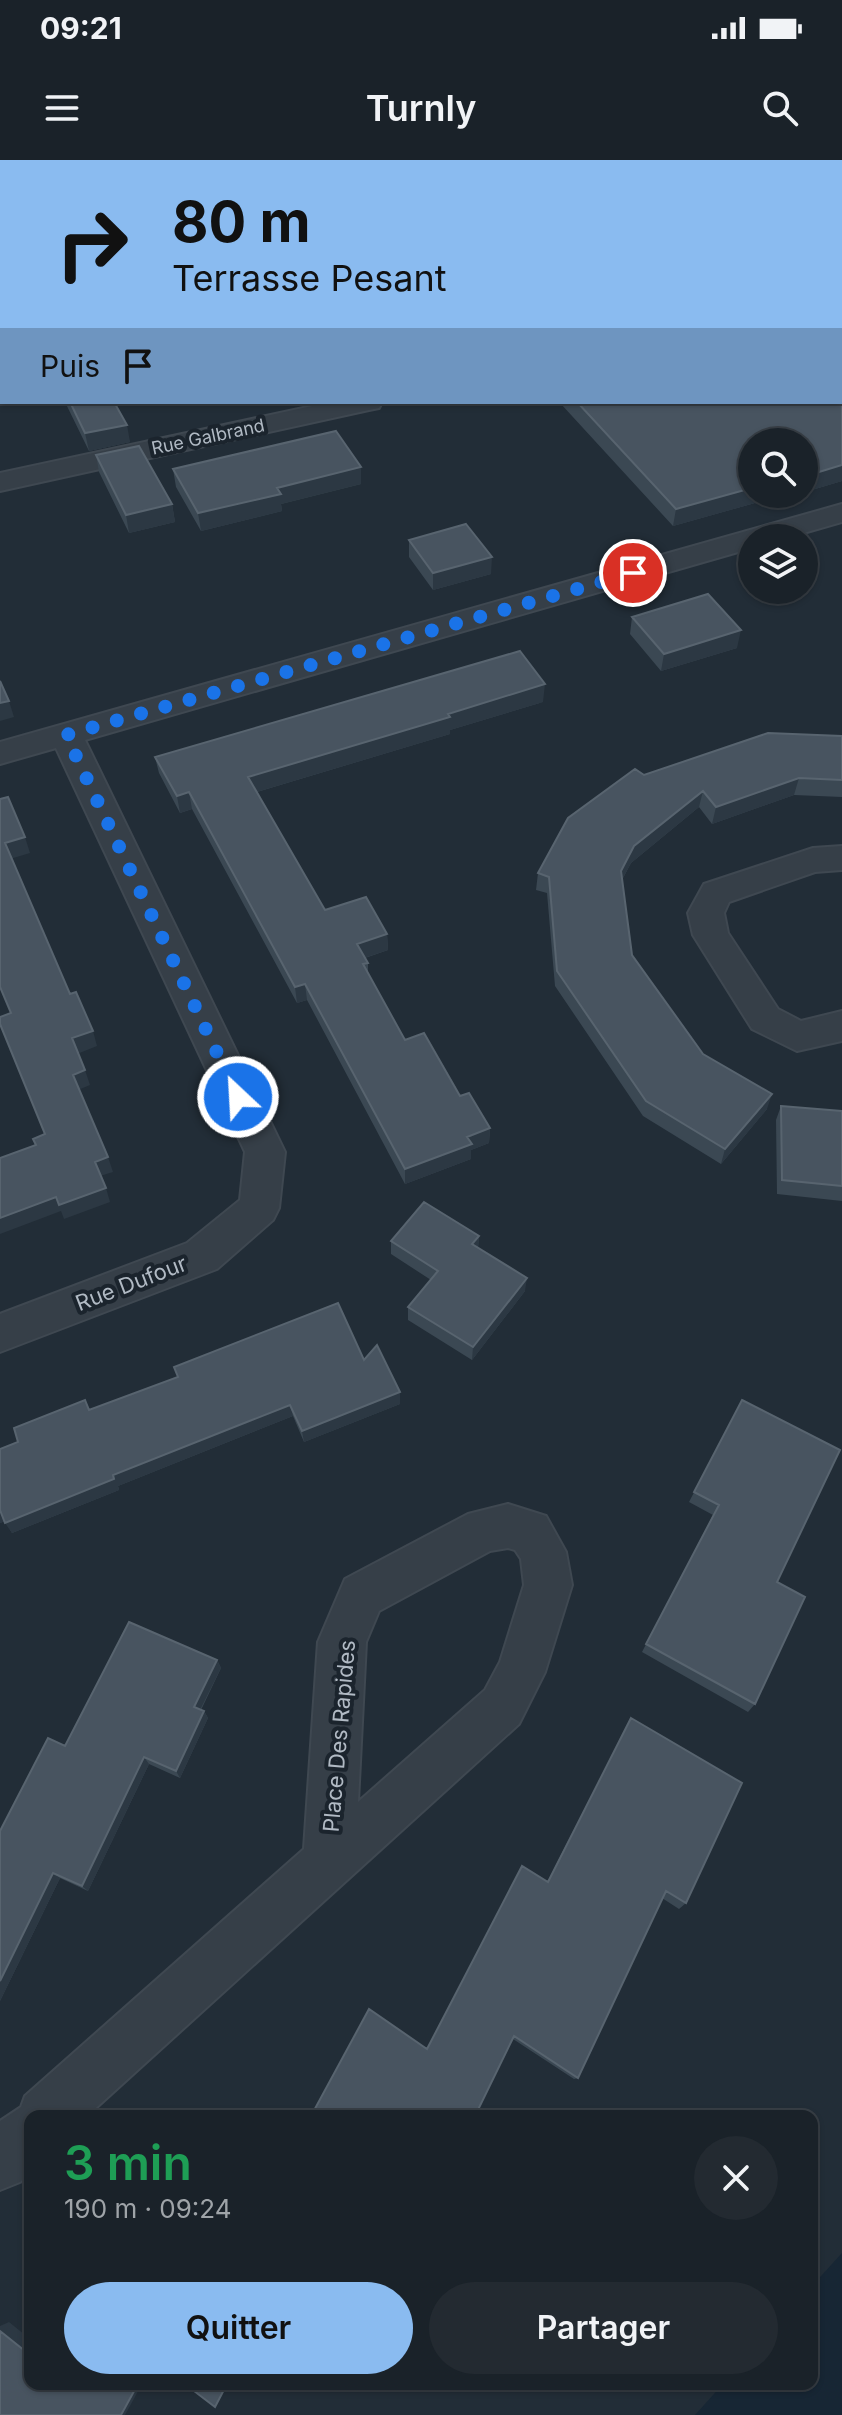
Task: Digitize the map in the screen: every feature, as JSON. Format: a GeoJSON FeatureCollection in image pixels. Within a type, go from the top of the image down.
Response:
{"type":"FeatureCollection","features":[{"type":"Feature","properties":{"kind":"street","name":"Rue Galbrand"},"geometry":{"type":"LineString","coordinates":[[0,482],[360,404]]}},
{"type":"Feature","properties":{"kind":"street"},"geometry":{"type":"LineString","coordinates":[[803,524],[842,513]]}},
{"type":"Feature","properties":{"kind":"street"},"geometry":{"type":"LineString","coordinates":[[0,753],[738,542]]}},
{"type":"Feature","properties":{"kind":"street","name":"Rue Dufour"},"geometry":{"type":"LineString","coordinates":[[0,1333],[202,1256],[259,1208],[265,1152],[66,735]]}},
{"type":"Feature","properties":{"kind":"street"},"geometry":{"type":"LineString","coordinates":[[842,858],[813,860],[716,893],[706,913],[711,935],[765,1019],[797,1036],[842,1026]]}},
{"type":"Feature","properties":{"kind":"street","name":"Place Des Rapides"},"geometry":{"type":"LineString","coordinates":[[52,2110],[329,1862],[502,1707],[521,1672],[548,1585],[543,1552],[530,1532],[508,1526],[484,1530],[362,1595],[342,1642],[329,1862]]}},
{"type":"Feature","properties":{"kind":"street"},"geometry":{"type":"LineString","coordinates":[[0,2162],[24,2137]]}},
{"type":"Feature","properties":{"kind":"water"},"geometry":{"type":"Polygon","coordinates":[[[842,2253],[842,2415],[695,2415],[718,2390],[818,2390],[818,2279],[842,2253]]]}},
{"type":"Feature","properties":{"kind":"building"},"geometry":{"type":"Polygon","coordinates":[[[71,404],[115,404],[127,425],[85,433],[71,404]]]}},
{"type":"Feature","properties":{"kind":"building"},"geometry":{"type":"Polygon","coordinates":[[[579,404],[842,404],[842,465],[818,472],[818,428],[738,428],[738,492],[676,509],[579,404]]]}},
{"type":"Feature","properties":{"kind":"building"},"geometry":{"type":"Polygon","coordinates":[[[336,431],[361,467],[277,488],[281,494],[198,513],[173,469],[336,431]]]}},
{"type":"Feature","properties":{"kind":"building"},"geometry":{"type":"Polygon","coordinates":[[[139,446],[172,504],[126,515],[96,455],[139,446]]]}},
{"type":"Feature","properties":{"kind":"building"},"geometry":{"type":"Polygon","coordinates":[[[466,524],[492,557],[433,573],[409,540],[466,524]]]}},
{"type":"Feature","properties":{"kind":"building"},"geometry":{"type":"Polygon","coordinates":[[[708,594],[741,630],[664,654],[632,617],[708,594]]]}},
{"type":"Feature","properties":{"kind":"building"},"geometry":{"type":"Polygon","coordinates":[[[520,651],[545,684],[448,714],[450,717],[248,777],[325,910],[366,897],[387,934],[357,944],[368,963],[363,964],[405,1040],[424,1033],[460,1096],[469,1093],[490,1128],[467,1137],[472,1144],[405,1169],[305,984],[295,987],[189,792],[177,796],[155,757],[520,651]]]}},
{"type":"Feature","properties":{"kind":"building"},"geometry":{"type":"Polygon","coordinates":[[[0,681],[9,701],[0,703],[0,681]]]}},
{"type":"Feature","properties":{"kind":"building"},"geometry":{"type":"Polygon","coordinates":[[[768,733],[842,736],[842,780],[799,778],[716,807],[703,791],[634,846],[621,871],[632,955],[703,1054],[772,1094],[725,1149],[646,1101],[557,971],[549,877],[538,873],[568,818],[635,769],[644,775],[768,733]]]}},
{"type":"Feature","properties":{"kind":"building"},"geometry":{"type":"Polygon","coordinates":[[[8,797],[25,837],[5,843],[70,994],[76,992],[93,1031],[72,1038],[85,1070],[73,1075],[108,1157],[95,1162],[106,1188],[59,1205],[56,1197],[0,1218],[0,1158],[36,1145],[33,1139],[45,1134],[0,1024],[0,1017],[11,1013],[0,987],[0,799],[8,797]]]}},
{"type":"Feature","properties":{"kind":"building"},"geometry":{"type":"Polygon","coordinates":[[[781,1106],[842,1111],[842,1186],[782,1180],[781,1106]]]}},
{"type":"Feature","properties":{"kind":"building"},"geometry":{"type":"Polygon","coordinates":[[[424,1202],[479,1236],[472,1244],[527,1278],[473,1347],[408,1307],[438,1271],[391,1241],[424,1202]]]}},
{"type":"Feature","properties":{"kind":"building"},"geometry":{"type":"Polygon","coordinates":[[[338,1303],[364,1360],[377,1345],[400,1392],[302,1431],[290,1405],[113,1475],[114,1479],[5,1523],[0,1510],[0,1449],[18,1442],[14,1428],[85,1400],[89,1410],[178,1377],[174,1367],[338,1303]]]}},
{"type":"Feature","properties":{"kind":"building"},"geometry":{"type":"Polygon","coordinates":[[[742,1400],[840,1450],[777,1582],[805,1597],[755,1704],[646,1644],[719,1505],[694,1492],[742,1400]]]}},
{"type":"Feature","properties":{"kind":"building"},"geometry":{"type":"Polygon","coordinates":[[[129,1622],[217,1660],[194,1707],[204,1711],[176,1771],[144,1757],[82,1886],[53,1873],[0,1981],[0,1831],[48,1738],[65,1746],[129,1622]]]}},
{"type":"Feature","properties":{"kind":"building"},"geometry":{"type":"Polygon","coordinates":[[[631,1718],[742,1783],[686,1903],[666,1891],[578,2078],[514,2036],[478,2110],[314,2110],[369,2009],[427,2049],[522,1866],[548,1882],[631,1718]]]}},
{"type":"Feature","properties":{"kind":"building"},"geometry":{"type":"Polygon","coordinates":[[[0,2331],[24,2350],[24,2390],[135,2390],[121,2415],[0,2415],[0,2331]]]}},
{"type":"Feature","properties":{"kind":"building"},"geometry":{"type":"Polygon","coordinates":[[[193,2390],[224,2390],[215,2407],[193,2390]]]}},
{"type":"Feature","properties":{"kind":"route"},"geometry":{"type":"LineString","coordinates":[[238,1097],[66,735],[633,573]]}}]}
